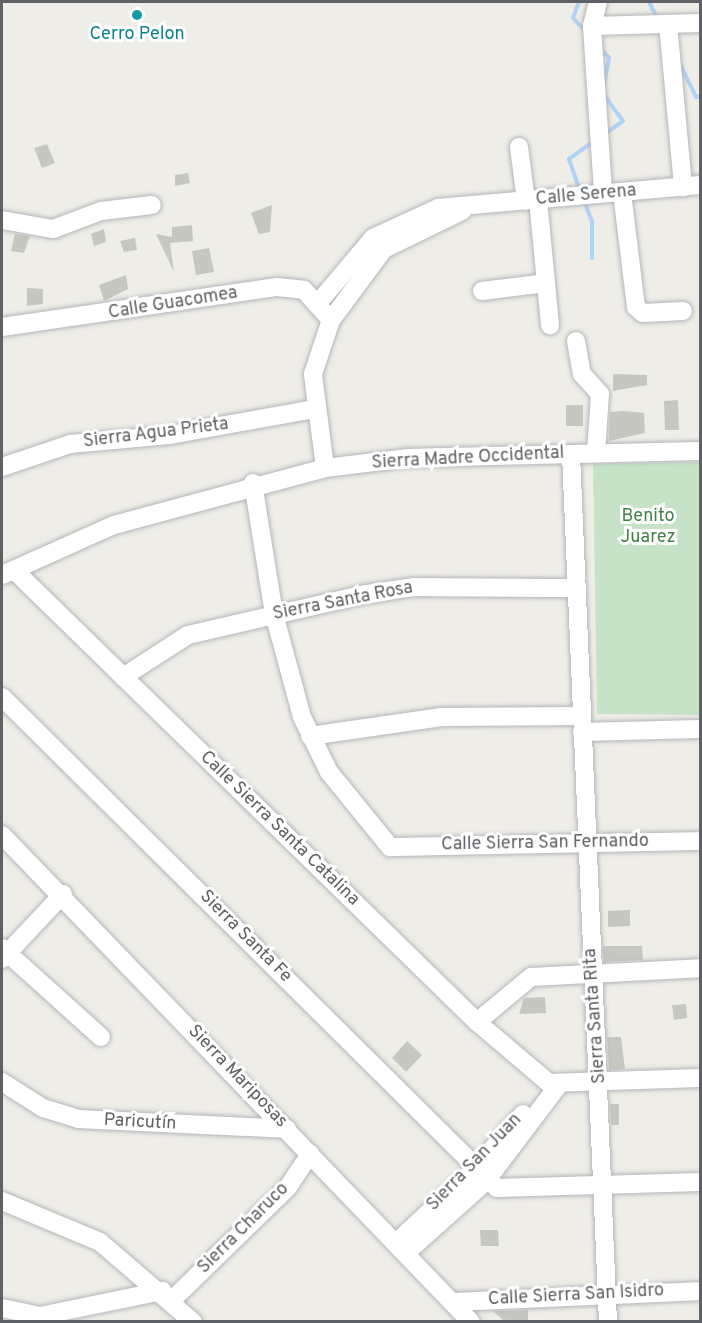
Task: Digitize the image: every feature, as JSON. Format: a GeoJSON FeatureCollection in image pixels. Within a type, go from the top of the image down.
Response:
{"type":"FeatureCollection","features":[{"type":"Feature","properties":{"kind":"street"},"geometry":{"type":"LineString","coordinates":[[598,2],[592,26],[603,194]]}},
{"type":"Feature","properties":{"kind":"street"},"geometry":{"type":"LineString","coordinates":[[592,26],[700,23]]}},
{"type":"Feature","properties":{"kind":"street"},"geometry":{"type":"LineString","coordinates":[[669,24],[696,188]]}},
{"type":"Feature","properties":{"kind":"street"},"geometry":{"type":"LineString","coordinates":[[519,147],[532,201],[546,283],[550,325]]}},
{"type":"Feature","properties":{"kind":"street","name":"Calle Serena"},"geometry":{"type":"LineString","coordinates":[[319,302],[373,238],[438,208],[696,188]]}},
{"type":"Feature","properties":{"kind":"street"},"geometry":{"type":"LineString","coordinates":[[622,193],[636,307],[643,314],[683,311]]}},
{"type":"Feature","properties":{"kind":"street"},"geometry":{"type":"LineString","coordinates":[[2,220],[53,230],[101,211],[152,205]]}},
{"type":"Feature","properties":{"kind":"street","name":"Calle Serena"},"geometry":{"type":"LineString","coordinates":[[325,468],[314,410],[313,374],[331,320],[384,249],[472,207]]}},
{"type":"Feature","properties":{"kind":"street"},"geometry":{"type":"LineString","coordinates":[[482,291],[546,283]]}},
{"type":"Feature","properties":{"kind":"street","name":"Calle Guacomea"},"geometry":{"type":"LineString","coordinates":[[2,327],[277,288],[304,290],[319,302],[331,320]]}},
{"type":"Feature","properties":{"kind":"street"},"geometry":{"type":"LineString","coordinates":[[576,341],[582,374],[600,394],[596,453]]}},
{"type":"Feature","properties":{"kind":"street","name":"Sierra Agua Prieta"},"geometry":{"type":"LineString","coordinates":[[2,467],[70,444],[170,435],[314,410]]}},
{"type":"Feature","properties":{"kind":"street","name":"Sierra Madre Occidental"},"geometry":{"type":"LineString","coordinates":[[8,573],[114,525],[253,483],[325,468],[408,458],[700,451]]}},
{"type":"Feature","properties":{"kind":"street","name":"Sierra Santa Rita"},"geometry":{"type":"LineString","coordinates":[[571,454],[585,844],[601,1082],[608,1322]]}},
{"type":"Feature","properties":{"kind":"street"},"geometry":{"type":"LineString","coordinates":[[253,483],[274,614],[310,736],[442,717],[700,729]]}},
{"type":"Feature","properties":{"kind":"street","name":"Calle Sierra Santa Catalina"},"geometry":{"type":"LineString","coordinates":[[8,573],[123,677],[477,1022],[555,1083]]}},
{"type":"Feature","properties":{"kind":"street","name":"Sierra Santa Rosa"},"geometry":{"type":"LineString","coordinates":[[123,677],[176,639],[274,614],[414,587],[577,588]]}},
{"type":"Feature","properties":{"kind":"street","name":"Sierra Santa Fe"},"geometry":{"type":"LineString","coordinates":[[2,697],[420,1108],[480,1175]]}},
{"type":"Feature","properties":{"kind":"street","name":"Calle Sierra San Fernando"},"geometry":{"type":"LineString","coordinates":[[310,736],[344,794],[390,847],[700,841]]}},
{"type":"Feature","properties":{"kind":"street","name":"Sierra Mariposas"},"geometry":{"type":"LineString","coordinates":[[2,835],[63,894],[310,1154],[403,1246],[471,1322]]}},
{"type":"Feature","properties":{"kind":"street"},"geometry":{"type":"LineString","coordinates":[[63,894],[3,953],[101,1037]]}},
{"type":"Feature","properties":{"kind":"street"},"geometry":{"type":"LineString","coordinates":[[477,1022],[531,977],[700,968]]}},
{"type":"Feature","properties":{"kind":"street"},"geometry":{"type":"LineString","coordinates":[[555,1083],[700,1078]]}},
{"type":"Feature","properties":{"kind":"street","name":"Paricutín"},"geometry":{"type":"LineString","coordinates":[[2,1082],[43,1108],[78,1119],[287,1129]]}},
{"type":"Feature","properties":{"kind":"street","name":"Sierra San Juan"},"geometry":{"type":"LineString","coordinates":[[403,1246],[480,1175],[555,1083]]}},
{"type":"Feature","properties":{"kind":"street","name":"Sierra Charuco"},"geometry":{"type":"LineString","coordinates":[[167,1296],[288,1187],[310,1154]]}},
{"type":"Feature","properties":{"kind":"street"},"geometry":{"type":"LineString","coordinates":[[480,1175],[497,1188],[603,1187],[700,1182]]}},
{"type":"Feature","properties":{"kind":"street"},"geometry":{"type":"LineString","coordinates":[[2,1201],[100,1242],[167,1296],[193,1322]]}},
{"type":"Feature","properties":{"kind":"street","name":"Calle Sierra San Isidro"},"geometry":{"type":"LineString","coordinates":[[452,1302],[700,1291]]}},
{"type":"Feature","properties":{"kind":"street"},"geometry":{"type":"LineString","coordinates":[[2,1308],[40,1316],[167,1296]]}},
{"type":"Feature","properties":{"kind":"green space","name":"Benito Juarez"},"geometry":{"type":"Polygon","coordinates":[[[700,462],[700,715],[597,714],[593,464],[700,462]]]}},
{"type":"Feature","properties":{"kind":"building"},"geometry":{"type":"Polygon","coordinates":[[[47,144],[55,163],[42,168],[34,148],[47,144]]]}},
{"type":"Feature","properties":{"kind":"building"},"geometry":{"type":"Polygon","coordinates":[[[188,173],[190,183],[175,186],[175,175],[188,173]]]}},
{"type":"Feature","properties":{"kind":"building"},"geometry":{"type":"Polygon","coordinates":[[[272,205],[270,232],[259,234],[251,213],[272,205]]]}},
{"type":"Feature","properties":{"kind":"building"},"geometry":{"type":"Polygon","coordinates":[[[192,225],[193,241],[170,243],[174,272],[156,234],[172,237],[172,227],[192,225]]]}},
{"type":"Feature","properties":{"kind":"building"},"geometry":{"type":"Polygon","coordinates":[[[104,229],[106,242],[94,246],[91,234],[104,229]]]}},
{"type":"Feature","properties":{"kind":"building"},"geometry":{"type":"Polygon","coordinates":[[[15,234],[30,236],[24,253],[11,251],[15,234]]]}},
{"type":"Feature","properties":{"kind":"building"},"geometry":{"type":"Polygon","coordinates":[[[135,238],[137,250],[124,252],[120,241],[135,238]]]}},
{"type":"Feature","properties":{"kind":"building"},"geometry":{"type":"Polygon","coordinates":[[[209,248],[214,272],[196,275],[192,251],[209,248]]]}},
{"type":"Feature","properties":{"kind":"building"},"geometry":{"type":"Polygon","coordinates":[[[126,275],[128,289],[104,301],[99,285],[126,275]]]}},
{"type":"Feature","properties":{"kind":"building"},"geometry":{"type":"Polygon","coordinates":[[[27,288],[43,289],[43,304],[27,306],[27,288]]]}},
{"type":"Feature","properties":{"kind":"building"},"geometry":{"type":"Polygon","coordinates":[[[613,374],[647,375],[647,385],[613,391],[613,374]]]}},
{"type":"Feature","properties":{"kind":"building"},"geometry":{"type":"Polygon","coordinates":[[[678,400],[679,430],[665,430],[664,401],[678,400]]]}},
{"type":"Feature","properties":{"kind":"building"},"geometry":{"type":"Polygon","coordinates":[[[566,405],[583,405],[583,426],[566,426],[566,405]]]}},
{"type":"Feature","properties":{"kind":"building"},"geometry":{"type":"Polygon","coordinates":[[[610,412],[644,413],[645,433],[609,441],[610,412]]]}},
{"type":"Feature","properties":{"kind":"building"},"geometry":{"type":"Polygon","coordinates":[[[630,910],[630,926],[608,927],[608,911],[630,910]]]}},
{"type":"Feature","properties":{"kind":"building"},"geometry":{"type":"Polygon","coordinates":[[[603,946],[642,946],[643,960],[604,962],[603,946]]]}},
{"type":"Feature","properties":{"kind":"building"},"geometry":{"type":"Polygon","coordinates":[[[545,997],[546,1013],[519,1014],[524,998],[545,997]]]}},
{"type":"Feature","properties":{"kind":"building"},"geometry":{"type":"Polygon","coordinates":[[[686,1004],[687,1018],[674,1020],[672,1005],[686,1004]]]}},
{"type":"Feature","properties":{"kind":"building"},"geometry":{"type":"Polygon","coordinates":[[[607,1037],[621,1037],[625,1069],[609,1070],[607,1037]]]}},
{"type":"Feature","properties":{"kind":"building"},"geometry":{"type":"Polygon","coordinates":[[[407,1041],[422,1055],[406,1072],[392,1058],[407,1041]]]}},
{"type":"Feature","properties":{"kind":"building"},"geometry":{"type":"Polygon","coordinates":[[[610,1104],[619,1104],[619,1125],[611,1125],[610,1104]]]}},
{"type":"Feature","properties":{"kind":"building"},"geometry":{"type":"Polygon","coordinates":[[[480,1230],[498,1230],[499,1246],[481,1246],[480,1230]]]}},
{"type":"Feature","properties":{"kind":"building"},"geometry":{"type":"Polygon","coordinates":[[[528,1310],[528,1322],[505,1322],[493,1311],[528,1310]]]}},
{"type":"Feature","properties":{"kind":"waterway"},"geometry":{"type":"LineString","coordinates":[[579,2],[573,18],[586,32]]}},
{"type":"Feature","properties":{"kind":"waterway"},"geometry":{"type":"LineString","coordinates":[[649,2],[658,20]]}},
{"type":"Feature","properties":{"kind":"waterway"},"geometry":{"type":"LineString","coordinates":[[601,49],[609,58],[604,83]]}},
{"type":"Feature","properties":{"kind":"waterway"},"geometry":{"type":"LineString","coordinates":[[680,64],[696,97],[700,96]]}},
{"type":"Feature","properties":{"kind":"waterway"},"geometry":{"type":"LineString","coordinates":[[604,95],[623,121],[606,133]]}},
{"type":"Feature","properties":{"kind":"waterway"},"geometry":{"type":"LineString","coordinates":[[580,191],[569,159],[594,141]]}},
{"type":"Feature","properties":{"kind":"waterway"},"geometry":{"type":"LineString","coordinates":[[584,200],[592,222],[592,258]]}},
{"type":"Feature","properties":{"kind":"place","name":"Cerro Pelon"},"geometry":{"type":"Point","coordinates":[137,15]}}]}
